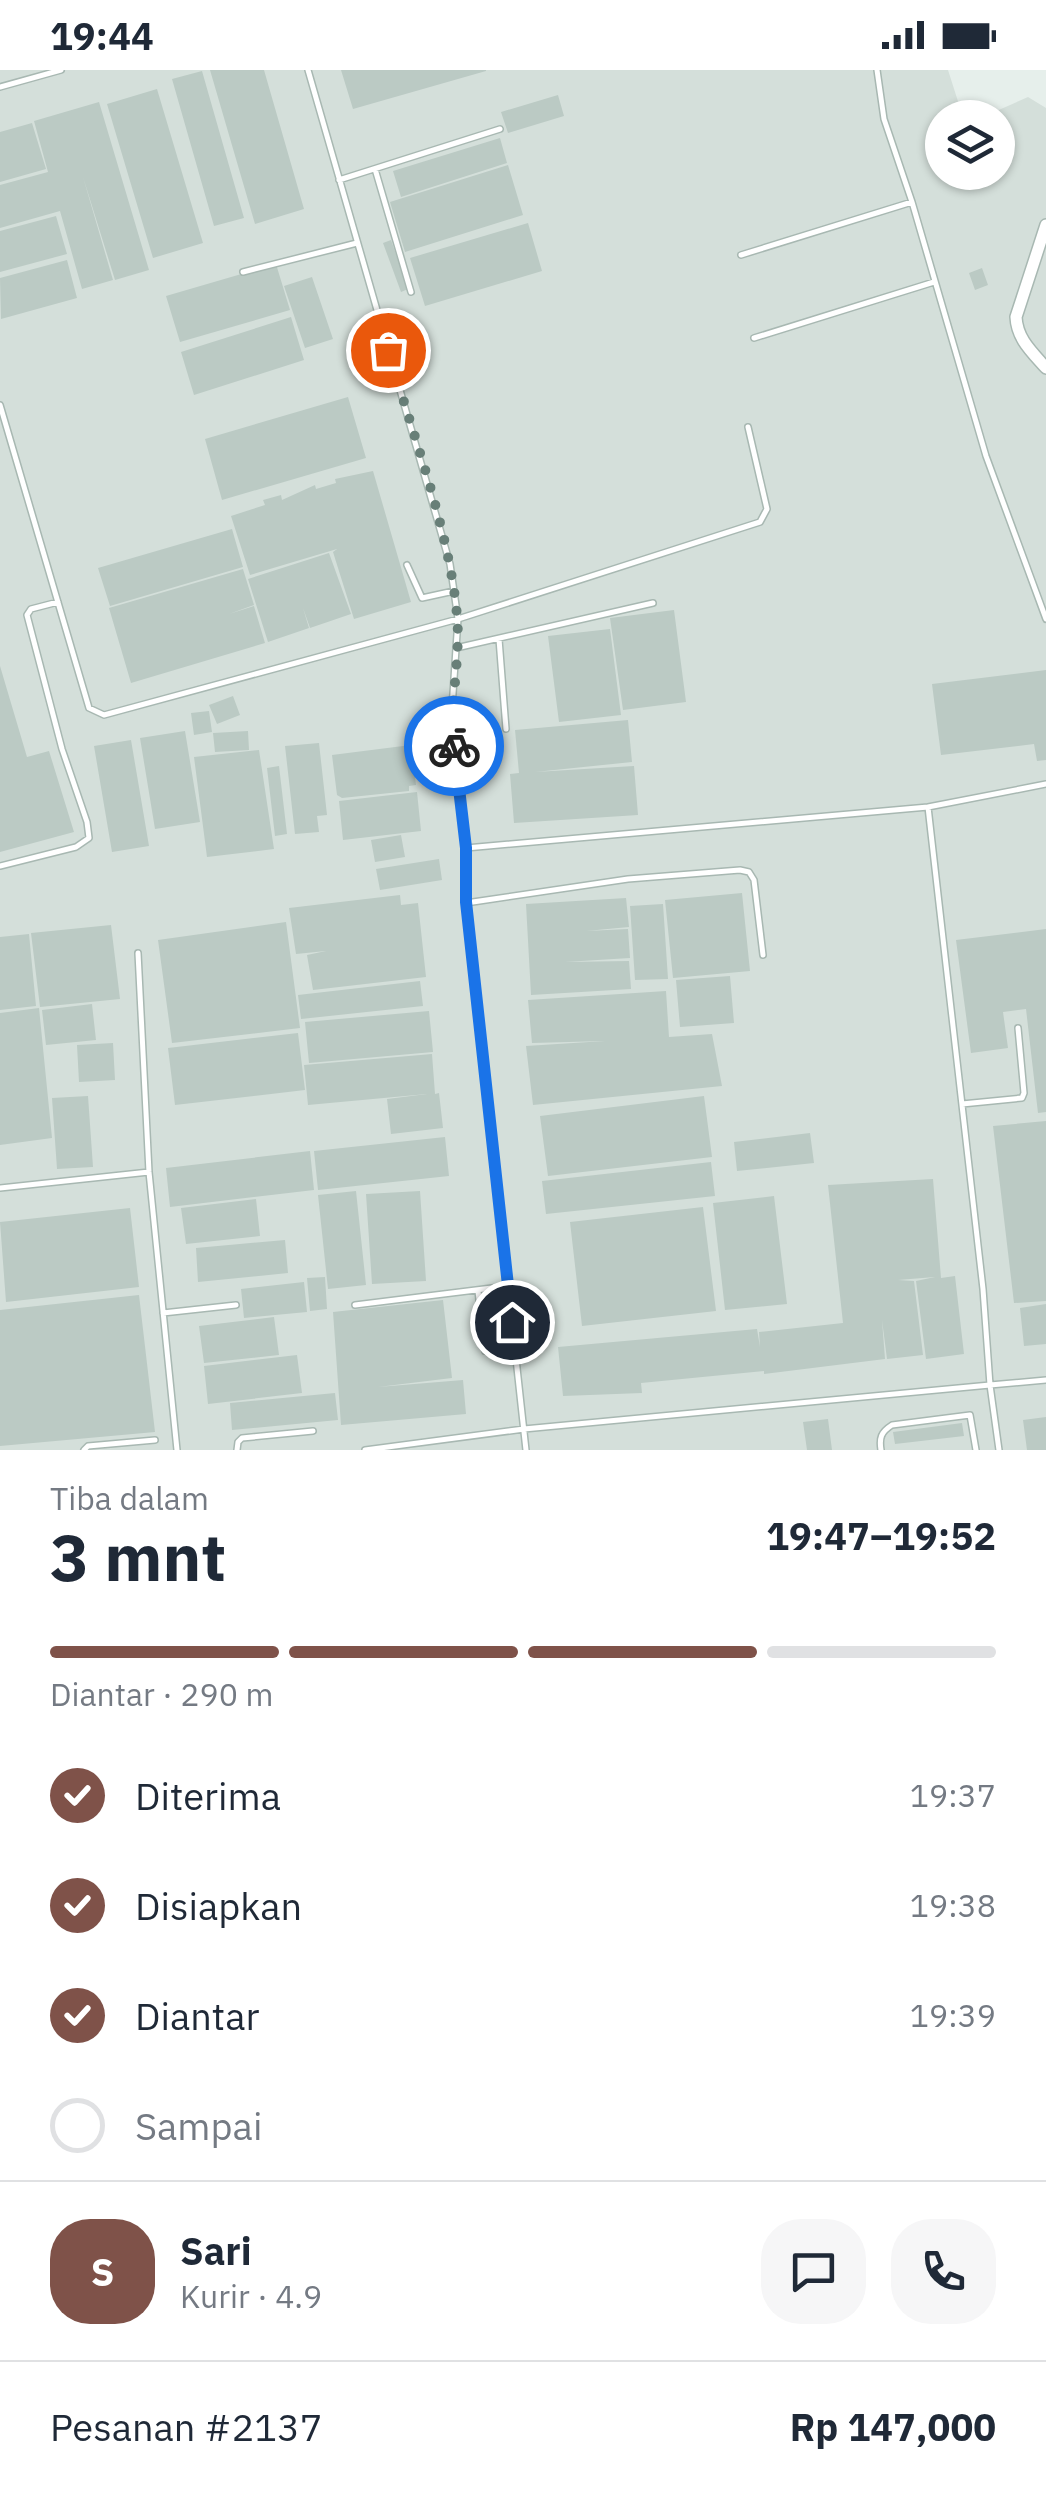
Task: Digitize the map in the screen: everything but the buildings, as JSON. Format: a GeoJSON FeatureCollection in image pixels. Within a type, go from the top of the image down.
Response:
{"type":"FeatureCollection","features":[{"type":"Feature","properties":{"kind":"street"},"geometry":{"type":"LineString","coordinates":[[1046,225],[1016,317],[1016,330],[1046,368]]}},
{"type":"Feature","properties":{"kind":"lane"},"geometry":{"type":"LineString","coordinates":[[0,87],[61,70]]}},
{"type":"Feature","properties":{"kind":"lane"},"geometry":{"type":"LineString","coordinates":[[308,70],[450,564],[458,619],[451,723],[466,848],[466,902],[526,1450]]}},
{"type":"Feature","properties":{"kind":"lane"},"geometry":{"type":"LineString","coordinates":[[877,70],[884,119],[986,456],[1046,618]]}},
{"type":"Feature","properties":{"kind":"lane"},"geometry":{"type":"LineString","coordinates":[[340,180],[500,130]]}},
{"type":"Feature","properties":{"kind":"lane"},"geometry":{"type":"LineString","coordinates":[[375,169],[411,292]]}},
{"type":"Feature","properties":{"kind":"lane"},"geometry":{"type":"LineString","coordinates":[[741,255],[912,202]]}},
{"type":"Feature","properties":{"kind":"lane"},"geometry":{"type":"LineString","coordinates":[[243,272],[357,242]]}},
{"type":"Feature","properties":{"kind":"lane"},"geometry":{"type":"LineString","coordinates":[[754,338],[934,282]]}},
{"type":"Feature","properties":{"kind":"lane"},"geometry":{"type":"LineString","coordinates":[[0,405],[89,708],[104,715],[458,619],[760,522],[767,509],[748,427]]}},
{"type":"Feature","properties":{"kind":"lane"},"geometry":{"type":"LineString","coordinates":[[408,565],[422,598],[454,591]]}},
{"type":"Feature","properties":{"kind":"lane"},"geometry":{"type":"LineString","coordinates":[[0,866],[76,847],[90,838],[27,615],[31,609],[58,602]]}},
{"type":"Feature","properties":{"kind":"lane"},"geometry":{"type":"LineString","coordinates":[[456,648],[653,604]]}},
{"type":"Feature","properties":{"kind":"lane"},"geometry":{"type":"LineString","coordinates":[[499,639],[506,728]]}},
{"type":"Feature","properties":{"kind":"lane"},"geometry":{"type":"LineString","coordinates":[[466,848],[928,807],[1046,784]]}},
{"type":"Feature","properties":{"kind":"lane"},"geometry":{"type":"LineString","coordinates":[[928,807],[999,1450]]}},
{"type":"Feature","properties":{"kind":"lane"},"geometry":{"type":"LineString","coordinates":[[466,902],[628,879],[740,870],[749,872],[754,880],[762,955]]}},
{"type":"Feature","properties":{"kind":"lane"},"geometry":{"type":"LineString","coordinates":[[138,953],[149,1172],[177,1450]]}},
{"type":"Feature","properties":{"kind":"lane"},"geometry":{"type":"LineString","coordinates":[[962,1104],[1022,1098],[1018,1028]]}},
{"type":"Feature","properties":{"kind":"lane"},"geometry":{"type":"LineString","coordinates":[[0,1188],[149,1172]]}},
{"type":"Feature","properties":{"kind":"lane"},"geometry":{"type":"LineString","coordinates":[[355,1305],[508,1286]]}},
{"type":"Feature","properties":{"kind":"lane"},"geometry":{"type":"LineString","coordinates":[[478,1291],[486,1351]]}},
{"type":"Feature","properties":{"kind":"lane"},"geometry":{"type":"LineString","coordinates":[[163,1313],[236,1304]]}},
{"type":"Feature","properties":{"kind":"lane"},"geometry":{"type":"LineString","coordinates":[[365,1450],[524,1429],[1046,1380]]}},
{"type":"Feature","properties":{"kind":"lane"},"geometry":{"type":"LineString","coordinates":[[881,1450],[884,1430],[892,1425],[970,1416],[976,1450]]}},
{"type":"Feature","properties":{"kind":"lane"},"geometry":{"type":"LineString","coordinates":[[237,1450],[242,1438],[312,1431]]}},
{"type":"Feature","properties":{"kind":"lane"},"geometry":{"type":"LineString","coordinates":[[84,1450],[88,1446],[155,1440]]}},
{"type":"Feature","properties":{"kind":"shaded area"},"geometry":{"type":"Polygon","coordinates":[[[0,70],[948,70],[958,100],[925,100],[925,190],[1015,190],[1015,103],[1028,97],[1046,108],[1046,1450],[0,1450],[0,70]]]}},
{"type":"Feature","properties":{"kind":"way so far"},"geometry":{"type":"LineString","coordinates":[[388,350],[450,564],[458,619],[451,723],[454,746]]}},
{"type":"Feature","properties":{"kind":"route"},"geometry":{"type":"LineString","coordinates":[[454,746],[466,848],[466,902],[512,1322]]}}]}
